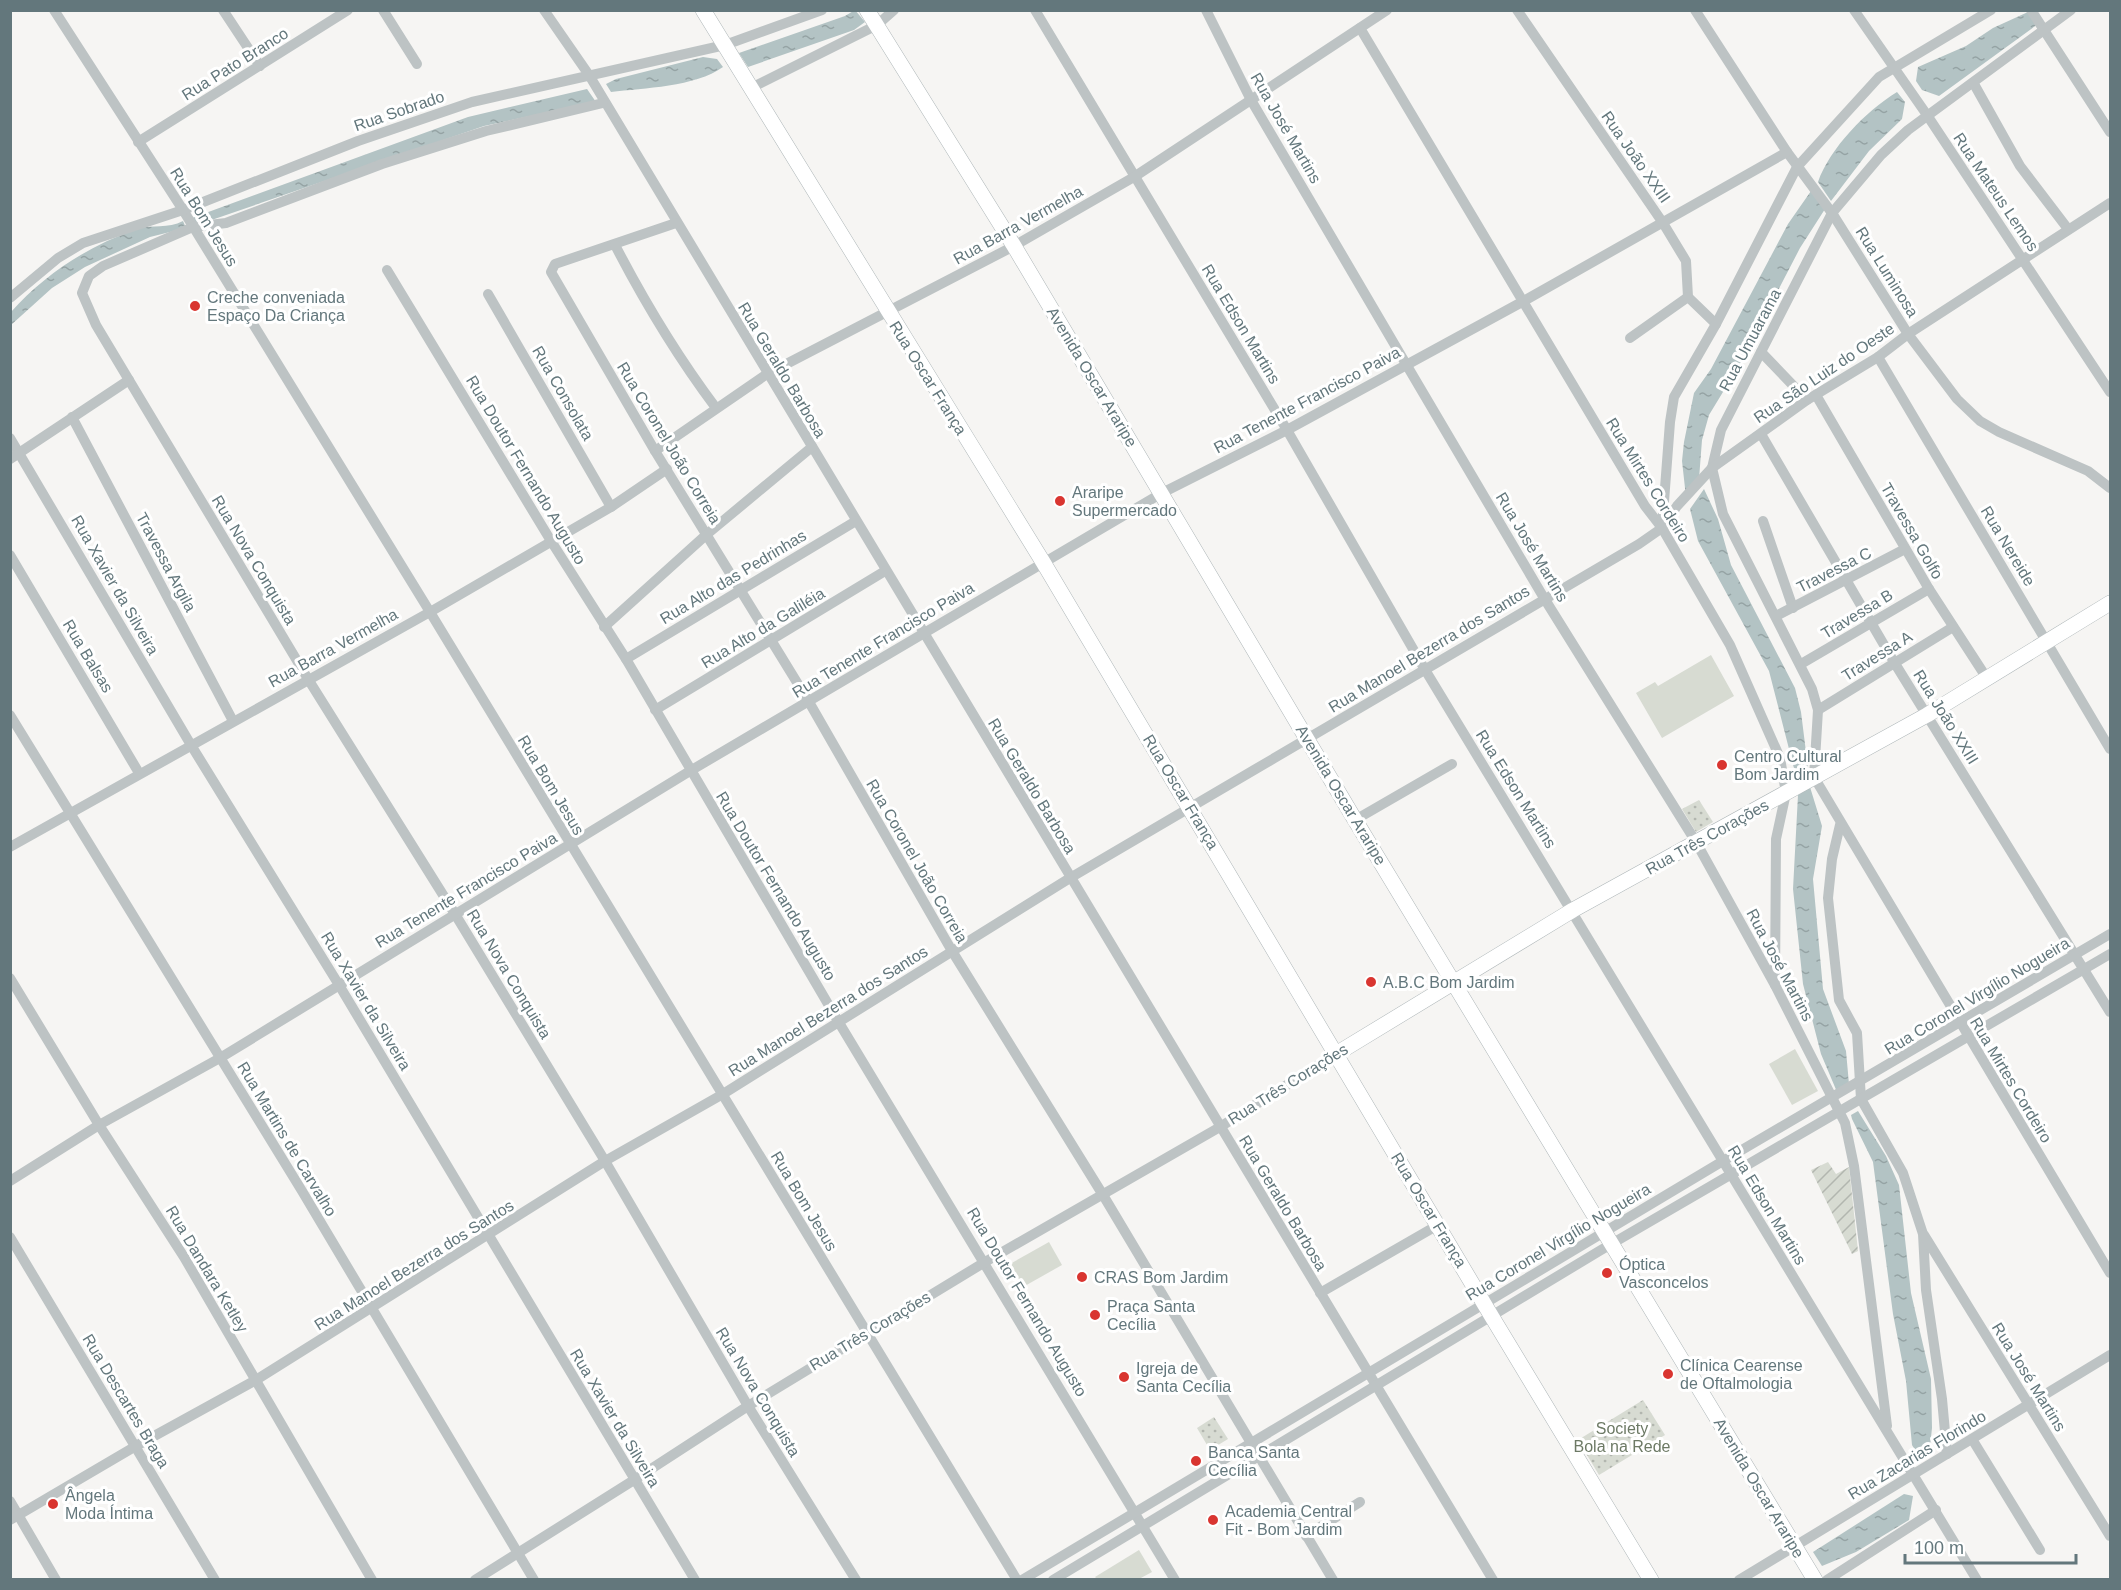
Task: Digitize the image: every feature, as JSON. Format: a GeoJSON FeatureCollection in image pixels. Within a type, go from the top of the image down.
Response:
{"type":"FeatureCollection","features":[{"type":"Feature","properties":{"kind":"street","name":"Rua Bom Jesus"},"geometry":{"type":"LineString","coordinates":[[54,10],[183,210],[430,612],[569,845],[723,1094],[866,1334],[1017,1580]]}},
{"type":"Feature","properties":{"kind":"street"},"geometry":{"type":"LineString","coordinates":[[223,10],[260,66]]}},
{"type":"Feature","properties":{"kind":"street","name":"Rua Pato Branco"},"geometry":{"type":"LineString","coordinates":[[138,142],[348,10]]}},
{"type":"Feature","properties":{"kind":"street"},"geometry":{"type":"LineString","coordinates":[[383,10],[417,64]]}},
{"type":"Feature","properties":{"kind":"street","name":"Rua Geraldo Barbosa"},"geometry":{"type":"LineString","coordinates":[[544,10],[589,75],[603,103],[813,447],[885,572],[1493,1580]]}},
{"type":"Feature","properties":{"kind":"street","name":"Rua Oscar França"},"geometry":{"type":"LineString","coordinates":[[703,10],[1043,562],[1651,1580]]}},
{"type":"Feature","properties":{"kind":"street","name":"Rua Sobrado"},"geometry":{"type":"LineString","coordinates":[[10,298],[58,258],[83,243],[183,210],[300,162],[472,102],[725,45],[822,10]]}},
{"type":"Feature","properties":{"kind":"street","name":"Avenida Oscar Araripe"},"geometry":{"type":"LineString","coordinates":[[867,10],[1014,246],[1355,820],[1815,1580]]}},
{"type":"Feature","properties":{"kind":"street"},"geometry":{"type":"LineString","coordinates":[[751,88],[877,25],[894,10]]}},
{"type":"Feature","properties":{"kind":"street","name":"Rua Edson Martins"},"geometry":{"type":"LineString","coordinates":[[1035,10],[1287,430],[1424,668],[1573,910],[1977,1580]]}},
{"type":"Feature","properties":{"kind":"street","name":"Rua José Martins"},"geometry":{"type":"LineString","coordinates":[[1206,10],[1251,100],[1406,364],[1544,598],[1696,842],[1775,985],[1839,1113],[1848,1132],[1854,1166],[1888,1432]]}},
{"type":"Feature","properties":{"kind":"street","name":"Rua Barra Vermelha"},"geometry":{"type":"LineString","coordinates":[[655,451],[767,374],[1014,246],[1134,177],[1387,10]]}},
{"type":"Feature","properties":{"kind":"street","name":"Rua João XXIII"},"geometry":{"type":"LineString","coordinates":[[1517,10],[1663,223],[1686,261],[1688,297]]}},
{"type":"Feature","properties":{"kind":"street","name":"Rua Luminosa"},"geometry":{"type":"LineString","coordinates":[[1695,10],[1787,152],[1832,213],[1908,334],[1957,399],[1980,421],[1999,432],[2088,471],[2110,488]]}},
{"type":"Feature","properties":{"kind":"street","name":"Rua Mateus Lemos"},"geometry":{"type":"LineString","coordinates":[[1854,10],[1892,68],[1927,115],[2110,392]]}},
{"type":"Feature","properties":{"kind":"street"},"geometry":{"type":"LineString","coordinates":[[1662,528],[1674,397],[1716,324],[1797,166],[1879,77],[1990,10]]}},
{"type":"Feature","properties":{"kind":"street"},"geometry":{"type":"LineString","coordinates":[[2031,10],[2110,132]]}},
{"type":"Feature","properties":{"kind":"street","name":"Rua Umuarama"},"geometry":{"type":"LineString","coordinates":[[1814,777],[1818,710],[1801,664],[1723,514],[1712,468],[1721,430],[1832,213],[1881,155],[1927,115],[1974,84],[2071,10]]}},
{"type":"Feature","properties":{"kind":"street","name":"Rua Mirtes Cordeiro"},"geometry":{"type":"LineString","coordinates":[[1360,28],[1645,506],[1662,528],[1730,645],[1758,704],[1780,758],[1786,793],[1776,839],[1775,985]]}},
{"type":"Feature","properties":{"kind":"street"},"geometry":{"type":"LineString","coordinates":[[1974,84],[2020,166],[2068,229]]}},
{"type":"Feature","properties":{"kind":"street","name":"Rua Nova Conquista"},"geometry":{"type":"LineString","coordinates":[[603,103],[486,131],[382,164],[226,224],[193,227],[103,266],[88,276],[82,293],[96,325],[308,679],[456,914],[605,1161],[748,1406],[856,1580]]}},
{"type":"Feature","properties":{"kind":"street","name":"Rua Tenente Francisco Paiva"},"geometry":{"type":"LineString","coordinates":[[10,1181],[99,1125],[220,1058],[690,771],[1162,493],[1287,430],[1522,302],[1787,152]]}},
{"type":"Feature","properties":{"kind":"street","name":"Rua São Luiz do Oeste"},"geometry":{"type":"LineString","coordinates":[[1662,528],[1677,506],[1712,468],[1811,398],[1878,357],[1908,334],[2110,203]]}},
{"type":"Feature","properties":{"kind":"street","name":"Rua Coronel João Correia"},"geometry":{"type":"LineString","coordinates":[[676,223],[555,264],[551,272],[655,451],[772,639],[952,951],[1103,1195],[1333,1580]]}},
{"type":"Feature","properties":{"kind":"street"},"geometry":{"type":"LineString","coordinates":[[615,245],[647,306],[681,361],[716,408]]}},
{"type":"Feature","properties":{"kind":"street","name":"Rua Doutor Fernando Augusto"},"geometry":{"type":"LineString","coordinates":[[387,270],[551,541],[626,659],[838,1021],[1136,1511],[1175,1580]]}},
{"type":"Feature","properties":{"kind":"street","name":"Rua Consolata"},"geometry":{"type":"LineString","coordinates":[[488,294],[611,507]]}},
{"type":"Feature","properties":{"kind":"street"},"geometry":{"type":"LineString","coordinates":[[1630,338],[1688,297],[1716,324]]}},
{"type":"Feature","properties":{"kind":"street","name":"Travessa Golfo"},"geometry":{"type":"LineString","coordinates":[[1761,352],[1811,398],[1988,680]]}},
{"type":"Feature","properties":{"kind":"street","name":"Rua Nereide"},"geometry":{"type":"LineString","coordinates":[[1878,357],[2110,749]]}},
{"type":"Feature","properties":{"kind":"street"},"geometry":{"type":"LineString","coordinates":[[15,456],[129,380]]}},
{"type":"Feature","properties":{"kind":"street","name":"Travessa Argila"},"geometry":{"type":"LineString","coordinates":[[72,417],[233,721]]}},
{"type":"Feature","properties":{"kind":"street","name":"Rua João XXIII"},"geometry":{"type":"LineString","coordinates":[[1761,434],[1894,662],[2110,1012]]}},
{"type":"Feature","properties":{"kind":"street","name":"Rua Xavier da Silveira"},"geometry":{"type":"LineString","coordinates":[[10,438],[15,456],[339,985],[695,1580]]}},
{"type":"Feature","properties":{"kind":"street"},"geometry":{"type":"LineString","coordinates":[[604,627],[706,535],[813,447]]}},
{"type":"Feature","properties":{"kind":"street","name":"Rua Barra Vermelha"},"geometry":{"type":"LineString","coordinates":[[10,847],[430,612],[611,507],[667,469]]}},
{"type":"Feature","properties":{"kind":"street","name":"Rua Alto das Pedrinhas"},"geometry":{"type":"LineString","coordinates":[[626,659],[856,521]]}},
{"type":"Feature","properties":{"kind":"street"},"geometry":{"type":"LineString","coordinates":[[1763,521],[1793,608]]}},
{"type":"Feature","properties":{"kind":"street","name":"Rua Manoel Bezerra dos Santos"},"geometry":{"type":"LineString","coordinates":[[15,1518],[136,1446],[256,1380],[605,1161],[723,1094],[1070,878],[1662,528]]}},
{"type":"Feature","properties":{"kind":"street","name":"Travessa C"},"geometry":{"type":"LineString","coordinates":[[1776,616],[1905,549]]}},
{"type":"Feature","properties":{"kind":"street","name":"Rua Balsas"},"geometry":{"type":"LineString","coordinates":[[10,555],[139,773]]}},
{"type":"Feature","properties":{"kind":"street","name":"Rua Alto da Galiléia"},"geometry":{"type":"LineString","coordinates":[[655,710],[885,572]]}},
{"type":"Feature","properties":{"kind":"street","name":"Travessa B"},"geometry":{"type":"LineString","coordinates":[[1801,664],[1929,589]]}},
{"type":"Feature","properties":{"kind":"street","name":"Rua Três Corações"},"geometry":{"type":"LineString","coordinates":[[475,1580],[748,1406],[985,1262],[1220,1127],[1453,981],[1573,910],[1988,680],[2110,603]]}},
{"type":"Feature","properties":{"kind":"street","name":"Travessa A"},"geometry":{"type":"LineString","coordinates":[[1818,710],[1953,627]]}},
{"type":"Feature","properties":{"kind":"street","name":"Rua Martins de Carvalho"},"geometry":{"type":"LineString","coordinates":[[10,715],[373,1308],[534,1580]]}},
{"type":"Feature","properties":{"kind":"street"},"geometry":{"type":"LineString","coordinates":[[1355,820],[1452,764]]}},
{"type":"Feature","properties":{"kind":"street","name":"Rua Mirtes Cordeiro"},"geometry":{"type":"LineString","coordinates":[[1814,777],[1840,825],[2110,1274]]}},
{"type":"Feature","properties":{"kind":"street","name":"Rua José Martins"},"geometry":{"type":"LineString","coordinates":[[1840,825],[1832,859],[1828,898],[1839,1000],[1856,1028],[1861,1099],[1903,1173],[1923,1234],[2110,1536]]}},
{"type":"Feature","properties":{"kind":"street","name":"Rua Coronel Virgílio Nogueira"},"geometry":{"type":"LineString","coordinates":[[1053,1580],[1258,1455],[1492,1317],[1723,1161],[2110,934]]}},
{"type":"Feature","properties":{"kind":"street","name":"Rua Coronel Virgílio Nogueira"},"geometry":{"type":"LineString","coordinates":[[1022,1580],[1485,1303],[1732,1175],[2110,954]]}},
{"type":"Feature","properties":{"kind":"street","name":"Rua Dandara Ketley"},"geometry":{"type":"LineString","coordinates":[[10,978],[99,1125],[184,1257],[372,1580]]}},
{"type":"Feature","properties":{"kind":"street"},"geometry":{"type":"LineString","coordinates":[[1320,1293],[1438,1225]]}},
{"type":"Feature","properties":{"kind":"street","name":"Rua José Martins"},"geometry":{"type":"LineString","coordinates":[[1923,1234],[1923,1257],[1947,1454]]}},
{"type":"Feature","properties":{"kind":"street","name":"Rua Descartes Braga"},"geometry":{"type":"LineString","coordinates":[[10,1238],[215,1580]]}},
{"type":"Feature","properties":{"kind":"street","name":"Rua Zacarias Florindo"},"geometry":{"type":"LineString","coordinates":[[1739,1580],[2110,1355]]}},
{"type":"Feature","properties":{"kind":"street"},"geometry":{"type":"LineString","coordinates":[[1972,1439],[2040,1550]]}},
{"type":"Feature","properties":{"kind":"street"},"geometry":{"type":"LineString","coordinates":[[10,1502],[15,1518],[56,1580]]}},
{"type":"Feature","properties":{"kind":"street"},"geometry":{"type":"LineString","coordinates":[[1306,1536],[1360,1502]]}},
{"type":"Feature","properties":{"kind":"street"},"geometry":{"type":"LineString","coordinates":[[1827,1580],[1936,1510]]}},
{"type":"Feature","properties":{"kind":"green space"},"geometry":{"type":"Polygon","coordinates":[[[1711,655],[1734,696],[1662,738],[1636,693],[1655,682],[1658,686],[1711,655]]]}},
{"type":"Feature","properties":{"kind":"green space"},"geometry":{"type":"Polygon","coordinates":[[[1699,800],[1713,822],[1696,832],[1682,809],[1699,800]]]}},
{"type":"Feature","properties":{"kind":"green space"},"geometry":{"type":"Polygon","coordinates":[[[1795,1049],[1818,1091],[1792,1105],[1769,1064],[1795,1049]]]}},
{"type":"Feature","properties":{"kind":"green space"},"geometry":{"type":"Polygon","coordinates":[[[1828,1162],[1836,1174],[1849,1167],[1858,1251],[1852,1254],[1811,1170],[1828,1162]]]}},
{"type":"Feature","properties":{"kind":"green space"},"geometry":{"type":"Polygon","coordinates":[[[1049,1242],[1062,1265],[1023,1287],[1010,1264],[1049,1242]]]}},
{"type":"Feature","properties":{"kind":"green space","name":"Society Bola na Rede"},"geometry":{"type":"Polygon","coordinates":[[[1643,1400],[1665,1435],[1599,1475],[1578,1440],[1643,1400]]]}},
{"type":"Feature","properties":{"kind":"green space"},"geometry":{"type":"Polygon","coordinates":[[[1214,1417],[1228,1439],[1210,1450],[1197,1428],[1214,1417]]]}},
{"type":"Feature","properties":{"kind":"green space"},"geometry":{"type":"Polygon","coordinates":[[[1139,1550],[1152,1572],[1139,1579],[1097,1579],[1095,1577],[1139,1550]]]}},
{"type":"Feature","properties":{"kind":"water"},"geometry":{"type":"Polygon","coordinates":[[[855,10],[865,22],[854,30],[748,67],[739,53],[845,16],[855,10]]]}},
{"type":"Feature","properties":{"kind":"water"},"geometry":{"type":"Polygon","coordinates":[[[2028,12],[2038,24],[1939,96],[1922,90],[1916,81],[1918,67],[1966,46],[1993,28],[2028,12]]]}},
{"type":"Feature","properties":{"kind":"water"},"geometry":{"type":"Polygon","coordinates":[[[703,57],[717,59],[723,67],[712,74],[684,83],[611,92],[606,84],[616,79],[703,57]]]}},
{"type":"Feature","properties":{"kind":"water"},"geometry":{"type":"Polygon","coordinates":[[[587,89],[596,102],[484,126],[197,225],[192,218],[468,117],[587,89]]]}},
{"type":"Feature","properties":{"kind":"water"},"geometry":{"type":"Polygon","coordinates":[[[1897,92],[1905,102],[1902,119],[1869,151],[1831,201],[1818,182],[1831,156],[1850,131],[1873,109],[1897,92]]]}},
{"type":"Feature","properties":{"kind":"water"},"geometry":{"type":"Polygon","coordinates":[[[1811,191],[1825,209],[1800,248],[1740,364],[1709,415],[1702,440],[1699,479],[1686,497],[1682,461],[1694,393],[1711,369],[1788,224],[1811,191]]]}},
{"type":"Feature","properties":{"kind":"water"},"geometry":{"type":"Polygon","coordinates":[[[183,221],[186,228],[150,237],[85,267],[52,288],[11,325],[11,312],[38,285],[68,263],[101,244],[137,229],[172,225],[183,221]]]}},
{"type":"Feature","properties":{"kind":"water"},"geometry":{"type":"Polygon","coordinates":[[[1704,489],[1718,519],[1731,565],[1795,688],[1801,712],[1809,776],[1798,784],[1769,671],[1698,541],[1690,509],[1704,489]]]}},
{"type":"Feature","properties":{"kind":"water"},"geometry":{"type":"Polygon","coordinates":[[[1810,787],[1822,826],[1813,879],[1823,989],[1846,1051],[1849,1084],[1837,1092],[1821,1054],[1803,984],[1793,889],[1798,795],[1810,787]]]}},
{"type":"Feature","properties":{"kind":"water"},"geometry":{"type":"Polygon","coordinates":[[[1858,1111],[1886,1156],[1899,1185],[1911,1293],[1931,1379],[1932,1428],[1929,1456],[1916,1452],[1912,1445],[1906,1381],[1893,1314],[1873,1162],[1851,1115],[1858,1111]]]}},
{"type":"Feature","properties":{"kind":"water"},"geometry":{"type":"Polygon","coordinates":[[[1904,1494],[1913,1496],[1909,1520],[1856,1552],[1822,1566],[1813,1552],[1904,1494]]]}},
{"type":"Feature","properties":{"kind":"place","name":"Creche conveniada Espaço Da Criança"},"geometry":{"type":"Point","coordinates":[195,306]}},
{"type":"Feature","properties":{"kind":"place","name":"Araripe Supermercado"},"geometry":{"type":"Point","coordinates":[1060,501]}},
{"type":"Feature","properties":{"kind":"place","name":"Centro Cultural Bom Jardim"},"geometry":{"type":"Point","coordinates":[1722,765]}},
{"type":"Feature","properties":{"kind":"place","name":"A.B.C Bom Jardim"},"geometry":{"type":"Point","coordinates":[1371,982]}},
{"type":"Feature","properties":{"kind":"place","name":"Óptica Vasconcelos"},"geometry":{"type":"Point","coordinates":[1607,1273]}},
{"type":"Feature","properties":{"kind":"place","name":"CRAS Bom Jardim"},"geometry":{"type":"Point","coordinates":[1082,1277]}},
{"type":"Feature","properties":{"kind":"place","name":"Praça Santa Cecília"},"geometry":{"type":"Point","coordinates":[1095,1315]}},
{"type":"Feature","properties":{"kind":"place","name":"Clínica Cearense de Oftalmologia"},"geometry":{"type":"Point","coordinates":[1668,1374]}},
{"type":"Feature","properties":{"kind":"place","name":"Igreja de Santa Cecília"},"geometry":{"type":"Point","coordinates":[1124,1377]}},
{"type":"Feature","properties":{"kind":"place","name":"Banca Santa Cecília"},"geometry":{"type":"Point","coordinates":[1196,1461]}},
{"type":"Feature","properties":{"kind":"place","name":"Ângela Moda Íntima"},"geometry":{"type":"Point","coordinates":[53,1504]}},
{"type":"Feature","properties":{"kind":"place","name":"Academia Central Fit - Bom Jardim"},"geometry":{"type":"Point","coordinates":[1213,1520]}}]}
